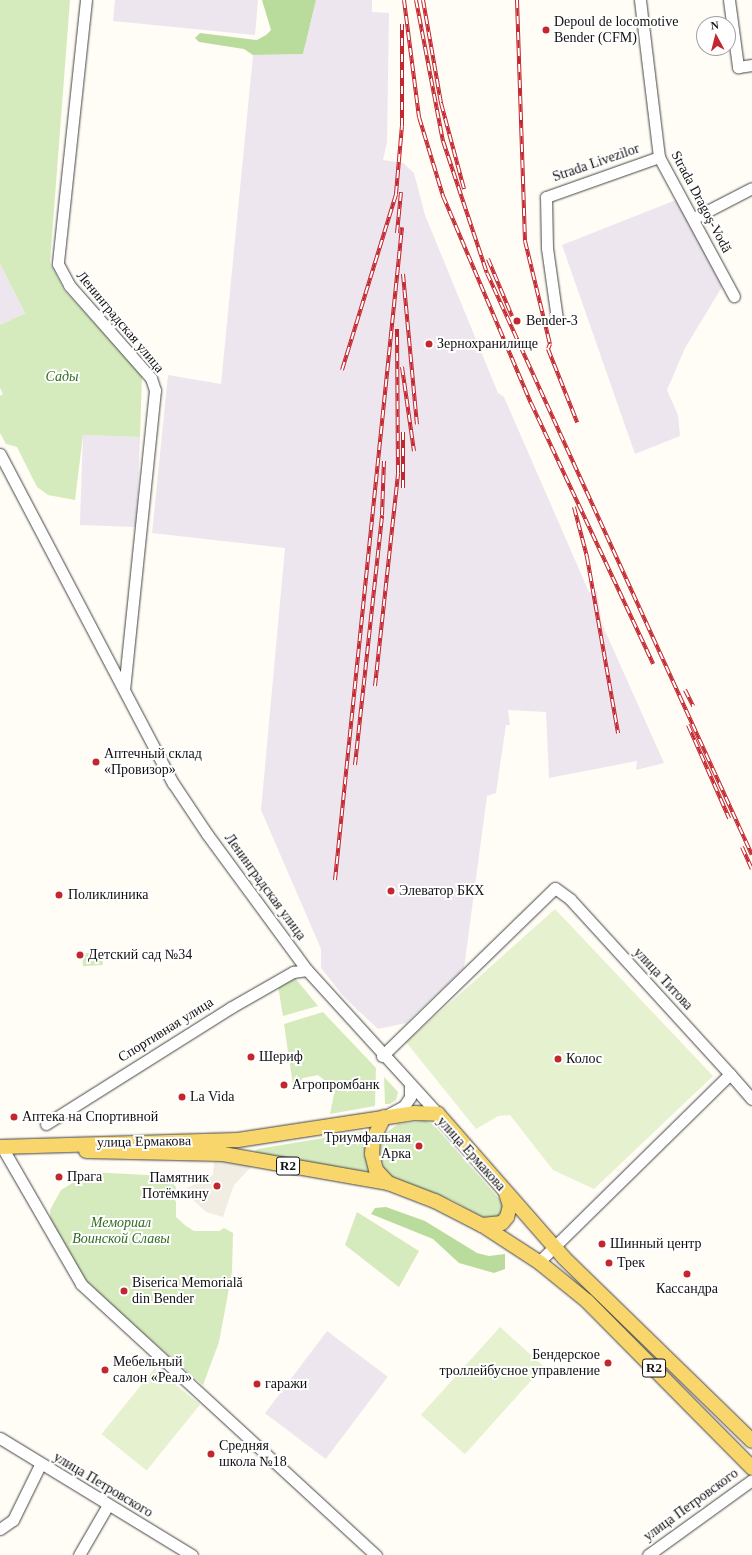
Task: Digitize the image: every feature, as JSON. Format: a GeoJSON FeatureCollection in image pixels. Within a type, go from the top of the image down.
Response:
{"type":"FeatureCollection","features":[{"type":"Feature","properties":{"kind":"main road","name":"улица Ермакова"},"geometry":{"type":"LineString","coordinates":[[1,1147],[238,1140],[414,1113],[438,1114],[556,1248],[752,1441]]}},
{"type":"Feature","properties":{"kind":"main road"},"geometry":{"type":"LineString","coordinates":[[384,1117],[373,1140],[372,1154],[376,1170],[388,1183]]}},
{"type":"Feature","properties":{"kind":"main road","name":"улица Ермакова"},"geometry":{"type":"LineString","coordinates":[[18,1146],[223,1154],[388,1183],[482,1225],[539,1262],[605,1316],[752,1468]]}},
{"type":"Feature","properties":{"kind":"main road"},"geometry":{"type":"LineString","coordinates":[[482,1225],[502,1224],[507,1217],[510,1206],[505,1191]]}},
{"type":"Feature","properties":{"kind":"street","name":"Ленинградская улица"},"geometry":{"type":"LineString","coordinates":[[86,0],[58,264],[69,285],[151,378],[155,390],[124,688]]}},
{"type":"Feature","properties":{"kind":"street","name":"Strada Dragoş-Vodă"},"geometry":{"type":"LineString","coordinates":[[640,0],[659,157],[694,218],[734,296]]}},
{"type":"Feature","properties":{"kind":"street"},"geometry":{"type":"LineString","coordinates":[[729,0],[738,67],[752,65]]}},
{"type":"Feature","properties":{"kind":"street","name":"Strada Livezilor"},"geometry":{"type":"LineString","coordinates":[[557,319],[547,248],[546,197],[659,157]]}},
{"type":"Feature","properties":{"kind":"street"},"geometry":{"type":"LineString","coordinates":[[694,218],[752,188]]}},
{"type":"Feature","properties":{"kind":"street","name":"Ленинградская улица"},"geometry":{"type":"LineString","coordinates":[[0,454],[173,783],[307,970],[382,1056],[438,1114]]}},
{"type":"Feature","properties":{"kind":"street","name":"улица Титова"},"geometry":{"type":"LineString","coordinates":[[382,1056],[555,888],[570,899],[730,1074]]}},
{"type":"Feature","properties":{"kind":"street","name":"Спортивная улица"},"geometry":{"type":"LineString","coordinates":[[46,1124],[230,1008],[293,972],[307,970]]}},
{"type":"Feature","properties":{"kind":"street"},"geometry":{"type":"LineString","coordinates":[[539,1262],[556,1248],[730,1074],[752,1099]]}},
{"type":"Feature","properties":{"kind":"street"},"geometry":{"type":"LineString","coordinates":[[384,1117],[404,1106],[410,1097],[410,1084]]}},
{"type":"Feature","properties":{"kind":"street"},"geometry":{"type":"LineString","coordinates":[[1,1147],[81,1284],[376,1555]]}},
{"type":"Feature","properties":{"kind":"street","name":"улица Петровского"},"geometry":{"type":"LineString","coordinates":[[0,1438],[40,1465],[192,1555]]}},
{"type":"Feature","properties":{"kind":"street"},"geometry":{"type":"LineString","coordinates":[[0,1529],[13,1520],[40,1465]]}},
{"type":"Feature","properties":{"kind":"street","name":"улица Петровского"},"geometry":{"type":"LineString","coordinates":[[648,1555],[752,1480]]}},
{"type":"Feature","properties":{"kind":"street"},"geometry":{"type":"LineString","coordinates":[[79,1555],[108,1505]]}},
{"type":"Feature","properties":{"kind":"shaded area"},"geometry":{"type":"Polygon","coordinates":[[[115,0],[258,0],[255,35],[113,21],[115,0]]]}},
{"type":"Feature","properties":{"kind":"shaded area"},"geometry":{"type":"Polygon","coordinates":[[[316,0],[372,0],[372,12],[389,13],[387,142],[383,160],[403,163],[414,173],[425,215],[498,393],[504,397],[589,592],[597,591],[602,624],[664,763],[636,770],[637,761],[549,778],[546,712],[508,710],[510,725],[506,725],[496,793],[487,796],[464,968],[406,1023],[378,1029],[344,997],[321,968],[321,949],[261,810],[285,548],[152,533],[168,375],[221,384],[253,55],[303,54],[316,0]]]}},
{"type":"Feature","properties":{"kind":"shaded area"},"geometry":{"type":"Polygon","coordinates":[[[681,198],[722,287],[685,348],[667,390],[678,415],[680,436],[635,454],[562,245],[681,198]]]}},
{"type":"Feature","properties":{"kind":"shaded area"},"geometry":{"type":"Polygon","coordinates":[[[0,264],[25,313],[0,325],[0,264]]]}},
{"type":"Feature","properties":{"kind":"shaded area"},"geometry":{"type":"Polygon","coordinates":[[[83,435],[140,437],[137,527],[80,525],[83,435]]]}},
{"type":"Feature","properties":{"kind":"shaded area"},"geometry":{"type":"Polygon","coordinates":[[[214,1160],[252,1166],[234,1185],[223,1217],[206,1212],[192,1199],[187,1188],[213,1175],[214,1160]]]}},
{"type":"Feature","properties":{"kind":"shaded area"},"geometry":{"type":"Polygon","coordinates":[[[327,1331],[388,1377],[326,1459],[265,1413],[327,1331]]]}},
{"type":"Feature","properties":{"kind":"green space","name":"Сады"},"geometry":{"type":"Polygon","coordinates":[[[0,0],[70,0],[50,262],[64,290],[142,375],[140,437],[83,435],[75,500],[48,495],[37,487],[17,447],[6,444],[0,433],[0,396],[3,394],[0,388],[0,325],[25,313],[0,264],[0,0]]]}},
{"type":"Feature","properties":{"kind":"green space"},"geometry":{"type":"Polygon","coordinates":[[[262,0],[316,0],[303,54],[253,55],[244,49],[199,42],[195,38],[200,33],[257,40],[266,35],[271,30],[262,0]]]}},
{"type":"Feature","properties":{"kind":"green space","name":"Колос"},"geometry":{"type":"Polygon","coordinates":[[[555,909],[713,1076],[594,1189],[553,1170],[510,1115],[498,1116],[476,1129],[406,1042],[555,909]]]}},
{"type":"Feature","properties":{"kind":"green space"},"geometry":{"type":"Polygon","coordinates":[[[102,952],[103,965],[83,966],[82,953],[102,952]]]}},
{"type":"Feature","properties":{"kind":"green space"},"geometry":{"type":"Polygon","coordinates":[[[295,978],[318,1006],[283,1016],[278,986],[295,978]]]}},
{"type":"Feature","properties":{"kind":"green space"},"geometry":{"type":"Polygon","coordinates":[[[323,1012],[376,1068],[375,1106],[330,1114],[335,1089],[318,1075],[303,1078],[294,1092],[284,1024],[323,1012]]]}},
{"type":"Feature","properties":{"kind":"green space"},"geometry":{"type":"Polygon","coordinates":[[[384,1077],[398,1092],[396,1100],[390,1104],[385,1104],[384,1077]]]}},
{"type":"Feature","properties":{"kind":"green space"},"geometry":{"type":"Polygon","coordinates":[[[425,1121],[433,1124],[502,1202],[503,1212],[498,1218],[489,1221],[452,1200],[386,1176],[379,1150],[384,1134],[398,1124],[425,1121]]]}},
{"type":"Feature","properties":{"kind":"green space"},"geometry":{"type":"Polygon","coordinates":[[[371,1130],[368,1172],[252,1154],[258,1149],[371,1130]]]}},
{"type":"Feature","properties":{"kind":"green space","name":"Мемориал Воинской Славы"},"geometry":{"type":"Polygon","coordinates":[[[90,1172],[165,1176],[176,1187],[176,1217],[186,1226],[194,1231],[219,1231],[224,1228],[233,1233],[232,1272],[219,1342],[203,1385],[85,1284],[51,1227],[50,1210],[61,1190],[90,1172]]]}},
{"type":"Feature","properties":{"kind":"green space"},"geometry":{"type":"Polygon","coordinates":[[[386,1207],[425,1221],[477,1253],[489,1256],[505,1254],[505,1269],[494,1273],[459,1263],[433,1239],[371,1214],[375,1208],[386,1207]]]}},
{"type":"Feature","properties":{"kind":"green space"},"geometry":{"type":"Polygon","coordinates":[[[357,1212],[419,1251],[399,1287],[345,1245],[357,1212]]]}},
{"type":"Feature","properties":{"kind":"green space"},"geometry":{"type":"Polygon","coordinates":[[[500,1327],[544,1366],[465,1454],[421,1415],[500,1327]]]}},
{"type":"Feature","properties":{"kind":"green space"},"geometry":{"type":"Polygon","coordinates":[[[155,1368],[200,1405],[147,1471],[102,1434],[155,1368]]]}},
{"type":"Feature","properties":{"kind":"railway"},"geometry":{"type":"LineString","coordinates":[[404,0],[419,117],[443,196],[531,403],[653,664]]}},
{"type":"Feature","properties":{"kind":"railway"},"geometry":{"type":"LineString","coordinates":[[416,0],[443,141],[487,273],[752,855]]}},
{"type":"Feature","properties":{"kind":"railway"},"geometry":{"type":"LineString","coordinates":[[423,0],[441,103],[464,189]]}},
{"type":"Feature","properties":{"kind":"railway"},"geometry":{"type":"LineString","coordinates":[[517,0],[525,241],[550,344],[548,349],[577,422]]}},
{"type":"Feature","properties":{"kind":"railway"},"geometry":{"type":"LineString","coordinates":[[342,370],[396,194],[402,126],[402,24]]}},
{"type":"Feature","properties":{"kind":"railway"},"geometry":{"type":"LineString","coordinates":[[397,233],[401,192]]}},
{"type":"Feature","properties":{"kind":"railway"},"geometry":{"type":"LineString","coordinates":[[335,880],[402,227]]}},
{"type":"Feature","properties":{"kind":"railway"},"geometry":{"type":"LineString","coordinates":[[488,259],[512,316]]}},
{"type":"Feature","properties":{"kind":"railway"},"geometry":{"type":"LineString","coordinates":[[403,274],[417,424]]}},
{"type":"Feature","properties":{"kind":"railway"},"geometry":{"type":"LineString","coordinates":[[375,686],[398,473],[397,329]]}},
{"type":"Feature","properties":{"kind":"railway"},"geometry":{"type":"LineString","coordinates":[[402,367],[414,451]]}},
{"type":"Feature","properties":{"kind":"railway"},"geometry":{"type":"LineString","coordinates":[[403,432],[403,488]]}},
{"type":"Feature","properties":{"kind":"railway"},"geometry":{"type":"LineString","coordinates":[[355,765],[382,515],[384,461]]}},
{"type":"Feature","properties":{"kind":"railway"},"geometry":{"type":"LineString","coordinates":[[574,507],[587,557],[618,733]]}},
{"type":"Feature","properties":{"kind":"railway"},"geometry":{"type":"LineString","coordinates":[[685,690],[693,706]]}},
{"type":"Feature","properties":{"kind":"railway"},"geometry":{"type":"LineString","coordinates":[[688,725],[729,818]]}},
{"type":"Feature","properties":{"kind":"railway"},"geometry":{"type":"LineString","coordinates":[[742,847],[752,869]]}},
{"type":"Feature","properties":{"kind":"place","name":"Depoul de locomotive Bender (CFM)"},"geometry":{"type":"Point","coordinates":[546,30]}},
{"type":"Feature","properties":{"kind":"place","name":"Bender-3"},"geometry":{"type":"Point","coordinates":[517,321]}},
{"type":"Feature","properties":{"kind":"place","name":"Зернохранилище"},"geometry":{"type":"Point","coordinates":[429,344]}},
{"type":"Feature","properties":{"kind":"place","name":"Аптечный склад «Провизор»"},"geometry":{"type":"Point","coordinates":[96,762]}},
{"type":"Feature","properties":{"kind":"place","name":"Элеватор БКХ"},"geometry":{"type":"Point","coordinates":[391,891]}},
{"type":"Feature","properties":{"kind":"place","name":"Поликлиника"},"geometry":{"type":"Point","coordinates":[59,895]}},
{"type":"Feature","properties":{"kind":"place","name":"Детский сад №34"},"geometry":{"type":"Point","coordinates":[80,955]}},
{"type":"Feature","properties":{"kind":"place","name":"Шериф"},"geometry":{"type":"Point","coordinates":[251,1057]}},
{"type":"Feature","properties":{"kind":"place","name":"Колос"},"geometry":{"type":"Point","coordinates":[558,1059]}},
{"type":"Feature","properties":{"kind":"place","name":"Агропромбанк"},"geometry":{"type":"Point","coordinates":[284,1085]}},
{"type":"Feature","properties":{"kind":"place","name":"La Vida"},"geometry":{"type":"Point","coordinates":[182,1097]}},
{"type":"Feature","properties":{"kind":"place","name":"Аптека на Спортивной"},"geometry":{"type":"Point","coordinates":[14,1117]}},
{"type":"Feature","properties":{"kind":"place","name":"Триумфальная Арка"},"geometry":{"type":"Point","coordinates":[419,1146]}},
{"type":"Feature","properties":{"kind":"place","name":"Прага"},"geometry":{"type":"Point","coordinates":[59,1177]}},
{"type":"Feature","properties":{"kind":"place","name":"Памятник Потёмкину"},"geometry":{"type":"Point","coordinates":[217,1186]}},
{"type":"Feature","properties":{"kind":"place","name":"Шинный центр"},"geometry":{"type":"Point","coordinates":[602,1244]}},
{"type":"Feature","properties":{"kind":"place","name":"Трек"},"geometry":{"type":"Point","coordinates":[609,1263]}},
{"type":"Feature","properties":{"kind":"place","name":"Кассандра"},"geometry":{"type":"Point","coordinates":[687,1274]}},
{"type":"Feature","properties":{"kind":"place","name":"Biserica Memorială din Bender"},"geometry":{"type":"Point","coordinates":[124,1291]}},
{"type":"Feature","properties":{"kind":"place","name":"Бендерское троллейбусное управление"},"geometry":{"type":"Point","coordinates":[608,1363]}},
{"type":"Feature","properties":{"kind":"place","name":"Мебельный салон «Реал»"},"geometry":{"type":"Point","coordinates":[105,1370]}},
{"type":"Feature","properties":{"kind":"place","name":"гаражи"},"geometry":{"type":"Point","coordinates":[257,1384]}},
{"type":"Feature","properties":{"kind":"place","name":"Средняя школа №18"},"geometry":{"type":"Point","coordinates":[211,1454]}}]}
